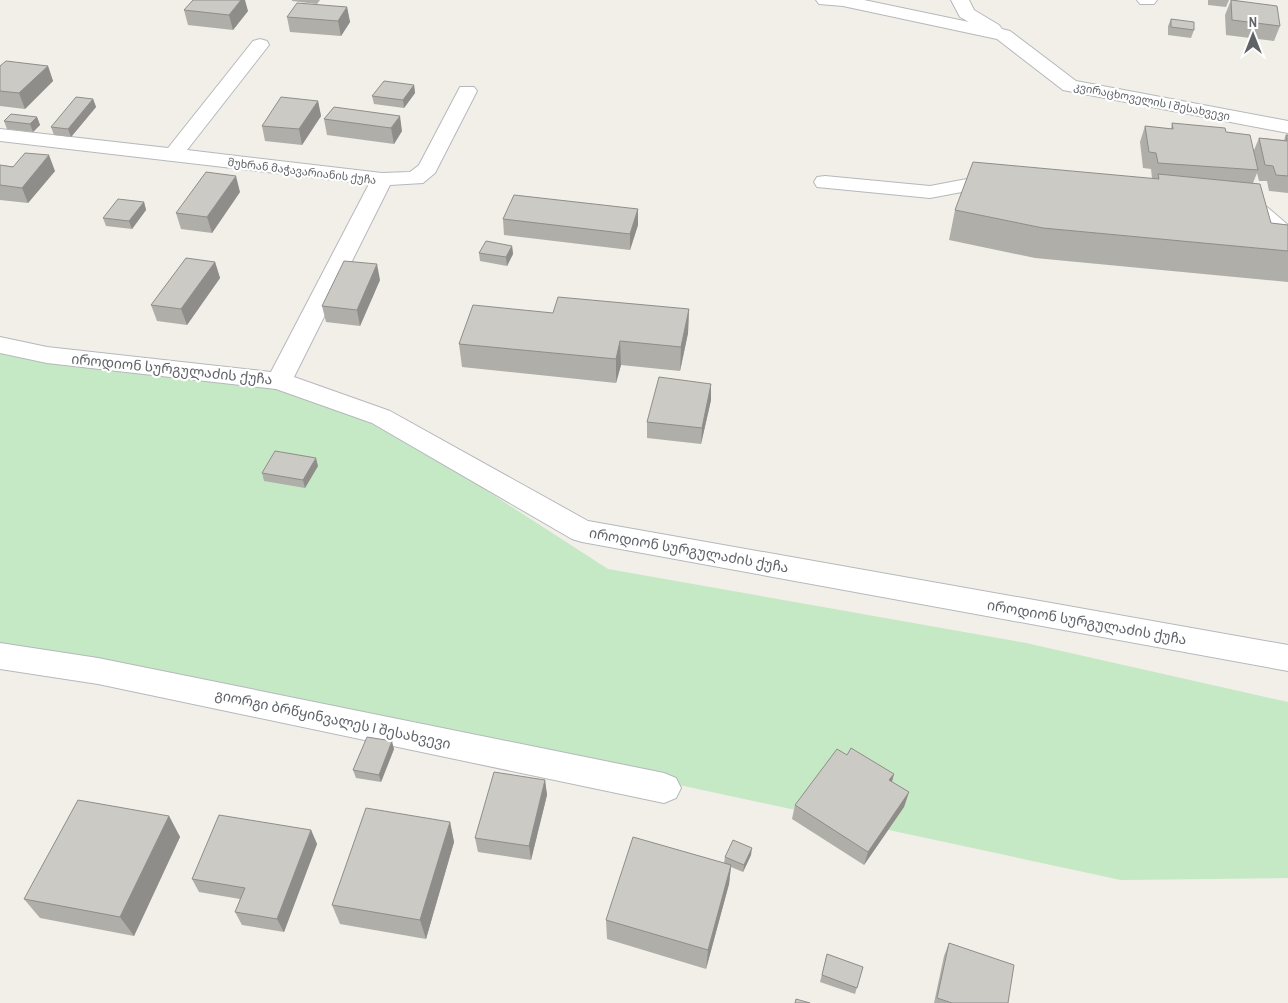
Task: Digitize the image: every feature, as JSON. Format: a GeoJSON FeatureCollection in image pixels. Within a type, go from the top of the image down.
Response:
{"type":"FeatureCollection","features":[{"type":"Feature","properties":{"kind":"street","name":"კვირაცხოველის I შესახვევი"},"geometry":{"type":"LineString","coordinates":[[825,0],[844,1],[1003,36],[1070,86],[1288,127]]}},
{"type":"Feature","properties":{"kind":"street"},"geometry":{"type":"LineString","coordinates":[[960,0],[966,13],[1003,36]]}},
{"type":"Feature","properties":{"kind":"street"},"geometry":{"type":"LineString","coordinates":[[173,155],[260,44]]}},
{"type":"Feature","properties":{"kind":"street"},"geometry":{"type":"LineString","coordinates":[[382,179],[415,178],[428,169],[467,91]]}},
{"type":"Feature","properties":{"kind":"street","name":"მუხრან მაჭავარიანის ქუჩა"},"geometry":{"type":"LineString","coordinates":[[0,135],[382,179],[279,381]]}},
{"type":"Feature","properties":{"kind":"street"},"geometry":{"type":"LineString","coordinates":[[826,182],[930,192],[967,185],[1026,190]]}},
{"type":"Feature","properties":{"kind":"street"},"geometry":{"type":"LineString","coordinates":[[1210,208],[1259,212],[1288,237]]}},
{"type":"Feature","properties":{"kind":"street","name":"იროდიონ სურგულაძის ქუჩა"},"geometry":{"type":"LineString","coordinates":[[0,346],[47,355],[279,381],[381,417],[582,531],[1288,658]]}},
{"type":"Feature","properties":{"kind":"street","name":"გიორგი ბრწყინვალეს I შესახვევი"},"geometry":{"type":"LineString","coordinates":[[0,656],[98,670],[664,788]]}},
{"type":"Feature","properties":{"kind":"green space"},"geometry":{"type":"Polygon","coordinates":[[[0,344],[235,381],[354,405],[608,569],[1026,643],[1288,702],[1288,878],[1121,880],[214,685],[0,654],[0,344]]]}},
{"type":"Feature","properties":{"kind":"building"},"geometry":{"type":"Polygon","coordinates":[[[193,0],[241,0],[229,15],[184,10],[193,0]]]}},
{"type":"Feature","properties":{"kind":"building"},"geometry":{"type":"Polygon","coordinates":[[[1231,0],[1277,6],[1280,26],[1232,20],[1231,0]]]}},
{"type":"Feature","properties":{"kind":"building"},"geometry":{"type":"Polygon","coordinates":[[[297,3],[347,7],[338,21],[287,17],[297,3]]]}},
{"type":"Feature","properties":{"kind":"building"},"geometry":{"type":"Polygon","coordinates":[[[1171,19],[1194,22],[1194,30],[1171,27],[1171,19]]]}},
{"type":"Feature","properties":{"kind":"building"},"geometry":{"type":"Polygon","coordinates":[[[6,61],[48,66],[19,93],[0,91],[0,66],[6,61]]]}},
{"type":"Feature","properties":{"kind":"building"},"geometry":{"type":"Polygon","coordinates":[[[384,81],[414,85],[403,100],[372,96],[384,81]]]}},
{"type":"Feature","properties":{"kind":"building"},"geometry":{"type":"Polygon","coordinates":[[[76,97],[93,99],[68,129],[51,127],[76,97]]]}},
{"type":"Feature","properties":{"kind":"building"},"geometry":{"type":"Polygon","coordinates":[[[281,97],[318,101],[299,129],[262,126],[281,97]]]}},
{"type":"Feature","properties":{"kind":"building"},"geometry":{"type":"Polygon","coordinates":[[[334,107],[400,116],[391,128],[324,119],[334,107]]]}},
{"type":"Feature","properties":{"kind":"building"},"geometry":{"type":"Polygon","coordinates":[[[11,114],[37,117],[30,124],[4,121],[11,114]]]}},
{"type":"Feature","properties":{"kind":"building"},"geometry":{"type":"Polygon","coordinates":[[[1172,123],[1225,128],[1226,132],[1250,135],[1258,170],[1158,163],[1156,153],[1149,152],[1145,126],[1173,129],[1172,123]]]}},
{"type":"Feature","properties":{"kind":"building"},"geometry":{"type":"Polygon","coordinates":[[[1286,135],[1288,135],[1288,176],[1276,175],[1273,166],[1265,165],[1259,138],[1287,141],[1286,135]]]}},
{"type":"Feature","properties":{"kind":"building"},"geometry":{"type":"Polygon","coordinates":[[[25,153],[49,155],[22,188],[0,185],[0,165],[13,167],[25,153]]]}},
{"type":"Feature","properties":{"kind":"building"},"geometry":{"type":"Polygon","coordinates":[[[973,162],[1159,179],[1158,174],[1260,184],[1271,223],[1288,225],[1288,251],[1043,228],[955,210],[973,162]]]}},
{"type":"Feature","properties":{"kind":"building"},"geometry":{"type":"Polygon","coordinates":[[[206,172],[236,176],[207,217],[176,213],[206,172]]]}},
{"type":"Feature","properties":{"kind":"building"},"geometry":{"type":"Polygon","coordinates":[[[514,195],[638,209],[630,234],[503,219],[514,195]]]}},
{"type":"Feature","properties":{"kind":"building"},"geometry":{"type":"Polygon","coordinates":[[[118,199],[144,202],[129,221],[103,218],[118,199]]]}},
{"type":"Feature","properties":{"kind":"building"},"geometry":{"type":"Polygon","coordinates":[[[486,241],[512,246],[506,257],[479,253],[486,241]]]}},
{"type":"Feature","properties":{"kind":"building"},"geometry":{"type":"Polygon","coordinates":[[[186,258],[215,262],[181,309],[151,305],[186,258]]]}},
{"type":"Feature","properties":{"kind":"building"},"geometry":{"type":"Polygon","coordinates":[[[344,261],[377,264],[357,310],[322,306],[344,261]]]}},
{"type":"Feature","properties":{"kind":"building"},"geometry":{"type":"Polygon","coordinates":[[[558,297],[689,309],[681,347],[620,341],[616,359],[459,344],[473,305],[553,313],[558,297]]]}},
{"type":"Feature","properties":{"kind":"building"},"geometry":{"type":"Polygon","coordinates":[[[659,377],[711,384],[702,428],[647,422],[659,377]]]}},
{"type":"Feature","properties":{"kind":"building"},"geometry":{"type":"Polygon","coordinates":[[[275,451],[316,458],[303,480],[262,473],[275,451]]]}},
{"type":"Feature","properties":{"kind":"building"},"geometry":{"type":"Polygon","coordinates":[[[367,737],[392,741],[379,775],[353,770],[367,737]]]}},
{"type":"Feature","properties":{"kind":"building"},"geometry":{"type":"Polygon","coordinates":[[[851,748],[894,774],[889,780],[909,792],[868,852],[795,805],[837,749],[847,755],[851,748]]]}},
{"type":"Feature","properties":{"kind":"building"},"geometry":{"type":"Polygon","coordinates":[[[494,772],[545,780],[529,846],[475,838],[494,772]]]}},
{"type":"Feature","properties":{"kind":"building"},"geometry":{"type":"Polygon","coordinates":[[[78,800],[169,816],[120,917],[24,899],[78,800]]]}},
{"type":"Feature","properties":{"kind":"building"},"geometry":{"type":"Polygon","coordinates":[[[366,808],[450,822],[420,920],[332,905],[366,808]]]}},
{"type":"Feature","properties":{"kind":"building"},"geometry":{"type":"Polygon","coordinates":[[[219,815],[311,830],[277,919],[235,912],[245,888],[192,879],[219,815]]]}},
{"type":"Feature","properties":{"kind":"building"},"geometry":{"type":"Polygon","coordinates":[[[633,837],[731,865],[708,950],[606,920],[633,837]]]}},
{"type":"Feature","properties":{"kind":"building"},"geometry":{"type":"Polygon","coordinates":[[[733,840],[752,848],[744,865],[725,857],[733,840]]]}},
{"type":"Feature","properties":{"kind":"building"},"geometry":{"type":"Polygon","coordinates":[[[949,943],[1014,965],[1008,1003],[952,1003],[937,998],[949,943]]]}},
{"type":"Feature","properties":{"kind":"building"},"geometry":{"type":"Polygon","coordinates":[[[827,954],[863,967],[857,988],[822,975],[827,954]]]}},
{"type":"Feature","properties":{"kind":"building"},"geometry":{"type":"Polygon","coordinates":[[[796,999],[810,1003],[795,1003],[796,999]]]}}]}
